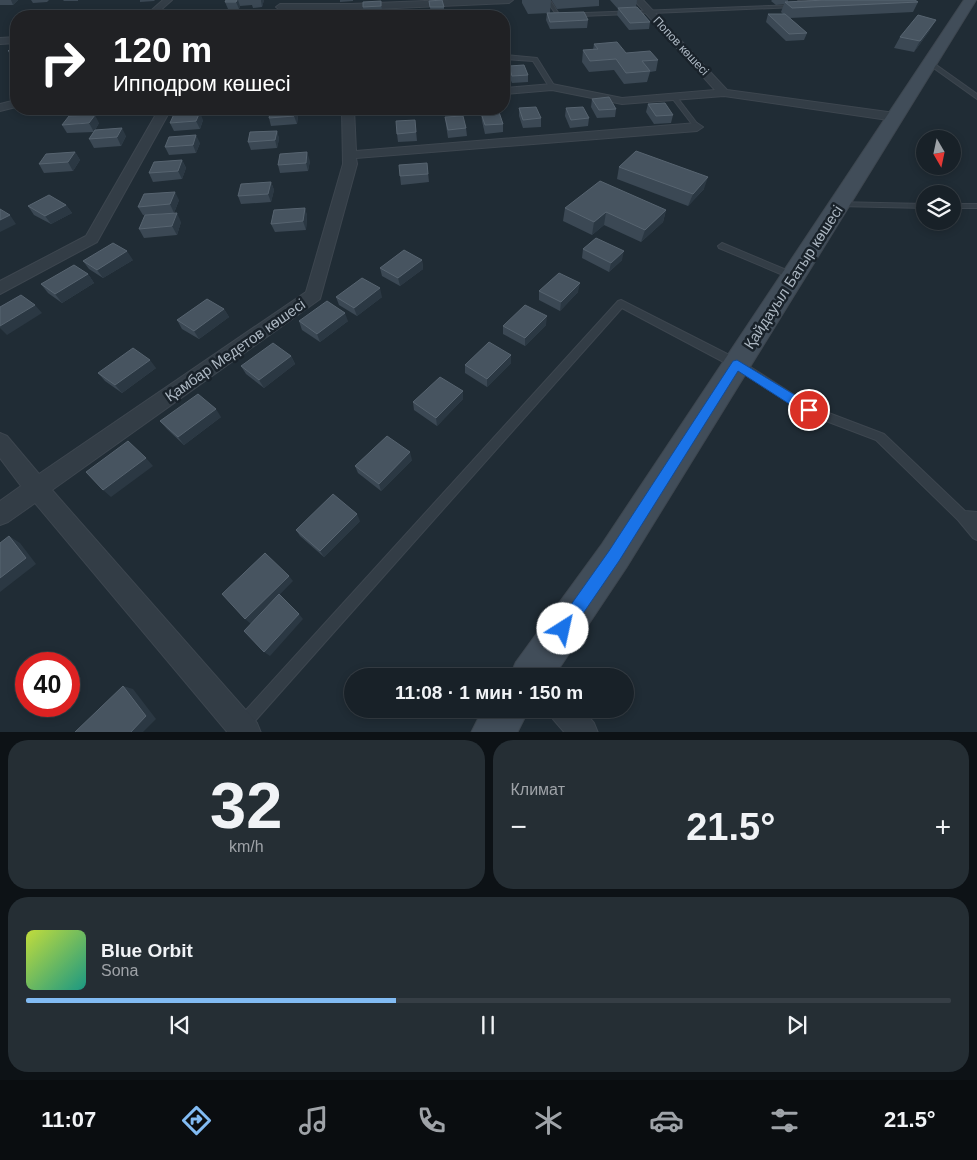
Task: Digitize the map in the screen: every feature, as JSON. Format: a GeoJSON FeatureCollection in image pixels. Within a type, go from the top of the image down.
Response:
{"type":"FeatureCollection","features":[{"type":"Feature","properties":{"kind":"street"},"geometry":{"type":"LineString","coordinates":[[156,10],[168,0]]}},
{"type":"Feature","properties":{"kind":"street"},"geometry":{"type":"LineString","coordinates":[[317,10],[509,0]]}},
{"type":"Feature","properties":{"kind":"street","name":"Попов көшесі"},"geometry":{"type":"LineString","coordinates":[[638,0],[724,93]]}},
{"type":"Feature","properties":{"kind":"street","name":"Қайдауыл Батыр көшесі"},"geometry":{"type":"LineString","coordinates":[[538,668],[614,556],[970,0]]}},
{"type":"Feature","properties":{"kind":"street"},"geometry":{"type":"LineString","coordinates":[[510,90],[552,87],[622,101],[724,93],[895,117]]}},
{"type":"Feature","properties":{"kind":"street"},"geometry":{"type":"LineString","coordinates":[[0,288],[92,239],[162,115]]}},
{"type":"Feature","properties":{"kind":"street","name":"Қамбар Медетов көшесі"},"geometry":{"type":"LineString","coordinates":[[0,514],[314,295],[350,164],[348,115]]}},
{"type":"Feature","properties":{"kind":"street"},"geometry":{"type":"LineString","coordinates":[[350,155],[697,127]]}},
{"type":"Feature","properties":{"kind":"street"},"geometry":{"type":"LineString","coordinates":[[0,442],[36,488],[241,730]]}},
{"type":"Feature","properties":{"kind":"street"},"geometry":{"type":"LineString","coordinates":[[492,732],[502,718]]}},
{"type":"Feature","properties":{"kind":"street"},"geometry":{"type":"LineString","coordinates":[[571,718],[584,732]]}},
{"type":"Feature","properties":{"kind":"lane"},"geometry":{"type":"LineString","coordinates":[[548,0],[558,16],[820,5],[800,0]]}},
{"type":"Feature","properties":{"kind":"lane"},"geometry":{"type":"LineString","coordinates":[[692,0],[693,10]]}},
{"type":"Feature","properties":{"kind":"lane"},"geometry":{"type":"LineString","coordinates":[[510,57],[535,59],[552,87]]}},
{"type":"Feature","properties":{"kind":"lane"},"geometry":{"type":"LineString","coordinates":[[930,63],[977,97]]}},
{"type":"Feature","properties":{"kind":"lane"},"geometry":{"type":"LineString","coordinates":[[674,97],[697,127]]}},
{"type":"Feature","properties":{"kind":"lane"},"geometry":{"type":"LineString","coordinates":[[839,204],[916,206]]}},
{"type":"Feature","properties":{"kind":"lane"},"geometry":{"type":"LineString","coordinates":[[961,206],[977,206]]}},
{"type":"Feature","properties":{"kind":"lane"},"geometry":{"type":"LineString","coordinates":[[722,246],[793,276]]}},
{"type":"Feature","properties":{"kind":"lane"},"geometry":{"type":"LineString","coordinates":[[241,730],[621,303],[737,364],[809,410],[880,437],[962,516],[977,534]]}},
{"type":"Feature","properties":{"kind":"lane"},"geometry":{"type":"LineString","coordinates":[[962,516],[977,518]]}},
{"type":"Feature","properties":{"kind":"building"},"geometry":{"type":"Polygon","coordinates":[[[226,0],[237,0],[236,2],[225,2],[226,0]]]}},
{"type":"Feature","properties":{"kind":"building"},"geometry":{"type":"Polygon","coordinates":[[[442,0],[444,7],[430,7],[429,1],[442,0]]]}},
{"type":"Feature","properties":{"kind":"building"},"geometry":{"type":"Polygon","coordinates":[[[915,0],[918,2],[792,8],[785,2],[915,0]]]}},
{"type":"Feature","properties":{"kind":"building"},"geometry":{"type":"Polygon","coordinates":[[[381,1],[381,6],[363,7],[363,2],[381,1]]]}},
{"type":"Feature","properties":{"kind":"building"},"geometry":{"type":"Polygon","coordinates":[[[637,7],[650,22],[630,23],[618,8],[637,7]]]}},
{"type":"Feature","properties":{"kind":"building"},"geometry":{"type":"Polygon","coordinates":[[[584,12],[588,20],[550,22],[547,13],[584,12]]]}},
{"type":"Feature","properties":{"kind":"building"},"geometry":{"type":"Polygon","coordinates":[[[768,14],[785,14],[807,33],[789,34],[768,14]]]}},
{"type":"Feature","properties":{"kind":"building"},"geometry":{"type":"Polygon","coordinates":[[[918,15],[936,20],[920,41],[900,37],[918,15]]]}},
{"type":"Feature","properties":{"kind":"building"},"geometry":{"type":"Polygon","coordinates":[[[617,42],[626,53],[650,51],[658,60],[642,61],[650,71],[626,73],[616,59],[590,61],[583,50],[598,49],[594,44],[617,42]]]}},
{"type":"Feature","properties":{"kind":"building"},"geometry":{"type":"Polygon","coordinates":[[[524,65],[528,75],[512,76],[510,66],[524,65]]]}},
{"type":"Feature","properties":{"kind":"building"},"geometry":{"type":"Polygon","coordinates":[[[609,97],[616,109],[599,110],[592,99],[609,97]]]}},
{"type":"Feature","properties":{"kind":"building"},"geometry":{"type":"Polygon","coordinates":[[[665,103],[673,115],[656,116],[648,104],[665,103]]]}},
{"type":"Feature","properties":{"kind":"building"},"geometry":{"type":"Polygon","coordinates":[[[536,107],[541,118],[523,120],[519,108],[536,107]]]}},
{"type":"Feature","properties":{"kind":"building"},"geometry":{"type":"Polygon","coordinates":[[[583,107],[589,118],[571,120],[566,108],[583,107]]]}},
{"type":"Feature","properties":{"kind":"building"},"geometry":{"type":"Polygon","coordinates":[[[95,115],[89,123],[62,125],[69,116],[95,115]]]}},
{"type":"Feature","properties":{"kind":"building"},"geometry":{"type":"Polygon","coordinates":[[[174,115],[199,115],[196,121],[170,123],[174,115]]]}},
{"type":"Feature","properties":{"kind":"building"},"geometry":{"type":"Polygon","coordinates":[[[270,115],[294,115],[294,116],[269,118],[270,115]]]}},
{"type":"Feature","properties":{"kind":"building"},"geometry":{"type":"Polygon","coordinates":[[[482,115],[500,115],[503,124],[485,125],[482,115]]]}},
{"type":"Feature","properties":{"kind":"building"},"geometry":{"type":"Polygon","coordinates":[[[463,116],[466,128],[448,130],[445,117],[463,116]]]}},
{"type":"Feature","properties":{"kind":"building"},"geometry":{"type":"Polygon","coordinates":[[[415,120],[416,132],[397,134],[396,121],[415,120]]]}},
{"type":"Feature","properties":{"kind":"building"},"geometry":{"type":"Polygon","coordinates":[[[122,128],[117,137],[89,139],[95,130],[122,128]]]}},
{"type":"Feature","properties":{"kind":"building"},"geometry":{"type":"Polygon","coordinates":[[[277,131],[275,140],[248,142],[250,132],[277,131]]]}},
{"type":"Feature","properties":{"kind":"building"},"geometry":{"type":"Polygon","coordinates":[[[196,135],[193,145],[165,147],[169,137],[196,135]]]}},
{"type":"Feature","properties":{"kind":"building"},"geometry":{"type":"Polygon","coordinates":[[[636,151],[708,177],[693,194],[619,167],[636,151]]]}},
{"type":"Feature","properties":{"kind":"building"},"geometry":{"type":"Polygon","coordinates":[[[75,152],[68,162],[39,164],[46,154],[75,152]]]}},
{"type":"Feature","properties":{"kind":"building"},"geometry":{"type":"Polygon","coordinates":[[[307,152],[306,163],[278,165],[280,154],[307,152]]]}},
{"type":"Feature","properties":{"kind":"building"},"geometry":{"type":"Polygon","coordinates":[[[182,160],[178,171],[149,173],[154,162],[182,160]]]}},
{"type":"Feature","properties":{"kind":"building"},"geometry":{"type":"Polygon","coordinates":[[[427,163],[428,174],[400,176],[399,165],[427,163]]]}},
{"type":"Feature","properties":{"kind":"building"},"geometry":{"type":"Polygon","coordinates":[[[600,181],[666,210],[645,230],[606,212],[594,222],[565,208],[600,181]]]}},
{"type":"Feature","properties":{"kind":"building"},"geometry":{"type":"Polygon","coordinates":[[[271,182],[268,194],[238,196],[241,184],[271,182]]]}},
{"type":"Feature","properties":{"kind":"building"},"geometry":{"type":"Polygon","coordinates":[[[175,192],[170,204],[138,207],[144,194],[175,192]]]}},
{"type":"Feature","properties":{"kind":"building"},"geometry":{"type":"Polygon","coordinates":[[[49,195],[66,205],[45,216],[28,206],[49,195]]]}},
{"type":"Feature","properties":{"kind":"building"},"geometry":{"type":"Polygon","coordinates":[[[305,208],[303,221],[271,224],[274,210],[305,208]]]}},
{"type":"Feature","properties":{"kind":"building"},"geometry":{"type":"Polygon","coordinates":[[[0,209],[10,215],[0,220],[0,209]]]}},
{"type":"Feature","properties":{"kind":"building"},"geometry":{"type":"Polygon","coordinates":[[[177,213],[172,226],[139,229],[145,215],[177,213]]]}},
{"type":"Feature","properties":{"kind":"building"},"geometry":{"type":"Polygon","coordinates":[[[596,238],[624,251],[611,263],[583,249],[596,238]]]}},
{"type":"Feature","properties":{"kind":"building"},"geometry":{"type":"Polygon","coordinates":[[[113,243],[127,251],[97,270],[83,261],[113,243]]]}},
{"type":"Feature","properties":{"kind":"building"},"geometry":{"type":"Polygon","coordinates":[[[404,250],[422,260],[398,278],[380,268],[404,250]]]}},
{"type":"Feature","properties":{"kind":"building"},"geometry":{"type":"Polygon","coordinates":[[[74,265],[88,274],[55,294],[41,284],[74,265]]]}},
{"type":"Feature","properties":{"kind":"building"},"geometry":{"type":"Polygon","coordinates":[[[559,273],[580,283],[561,302],[539,291],[559,273]]]}},
{"type":"Feature","properties":{"kind":"building"},"geometry":{"type":"Polygon","coordinates":[[[362,278],[380,288],[354,308],[336,297],[362,278]]]}},
{"type":"Feature","properties":{"kind":"building"},"geometry":{"type":"Polygon","coordinates":[[[21,295],[35,305],[0,326],[0,307],[21,295]]]}},
{"type":"Feature","properties":{"kind":"building"},"geometry":{"type":"Polygon","coordinates":[[[207,299],[224,309],[194,331],[177,320],[207,299]]]}},
{"type":"Feature","properties":{"kind":"building"},"geometry":{"type":"Polygon","coordinates":[[[327,301],[345,313],[317,334],[299,321],[327,301]]]}},
{"type":"Feature","properties":{"kind":"building"},"geometry":{"type":"Polygon","coordinates":[[[525,305],[547,316],[525,338],[503,326],[525,305]]]}},
{"type":"Feature","properties":{"kind":"building"},"geometry":{"type":"Polygon","coordinates":[[[489,342],[511,355],[487,379],[465,365],[489,342]]]}},
{"type":"Feature","properties":{"kind":"building"},"geometry":{"type":"Polygon","coordinates":[[[273,343],[291,356],[259,380],[241,366],[273,343]]]}},
{"type":"Feature","properties":{"kind":"building"},"geometry":{"type":"Polygon","coordinates":[[[133,348],[150,360],[115,385],[98,373],[133,348]]]}},
{"type":"Feature","properties":{"kind":"building"},"geometry":{"type":"Polygon","coordinates":[[[440,377],[463,391],[436,418],[413,402],[440,377]]]}},
{"type":"Feature","properties":{"kind":"building"},"geometry":{"type":"Polygon","coordinates":[[[198,394],[216,409],[178,437],[160,421],[198,394]]]}},
{"type":"Feature","properties":{"kind":"building"},"geometry":{"type":"Polygon","coordinates":[[[387,436],[410,452],[379,484],[355,466],[387,436]]]}},
{"type":"Feature","properties":{"kind":"building"},"geometry":{"type":"Polygon","coordinates":[[[128,441],[146,458],[103,490],[86,472],[128,441]]]}},
{"type":"Feature","properties":{"kind":"building"},"geometry":{"type":"Polygon","coordinates":[[[333,494],[357,514],[320,551],[296,530],[333,494]]]}},
{"type":"Feature","properties":{"kind":"building"},"geometry":{"type":"Polygon","coordinates":[[[9,536],[26,558],[0,578],[0,543],[9,536]]]}},
{"type":"Feature","properties":{"kind":"building"},"geometry":{"type":"Polygon","coordinates":[[[265,553],[289,576],[245,619],[222,594],[265,553]]]}},
{"type":"Feature","properties":{"kind":"building"},"geometry":{"type":"Polygon","coordinates":[[[279,594],[299,614],[264,652],[244,631],[279,594]]]}},
{"type":"Feature","properties":{"kind":"building"},"geometry":{"type":"Polygon","coordinates":[[[123,686],[146,716],[131,732],[75,732],[123,686]]]}},
{"type":"Feature","properties":{"kind":"route"},"geometry":{"type":"LineString","coordinates":[[563,629],[614,556],[737,364],[809,410]]}}]}
